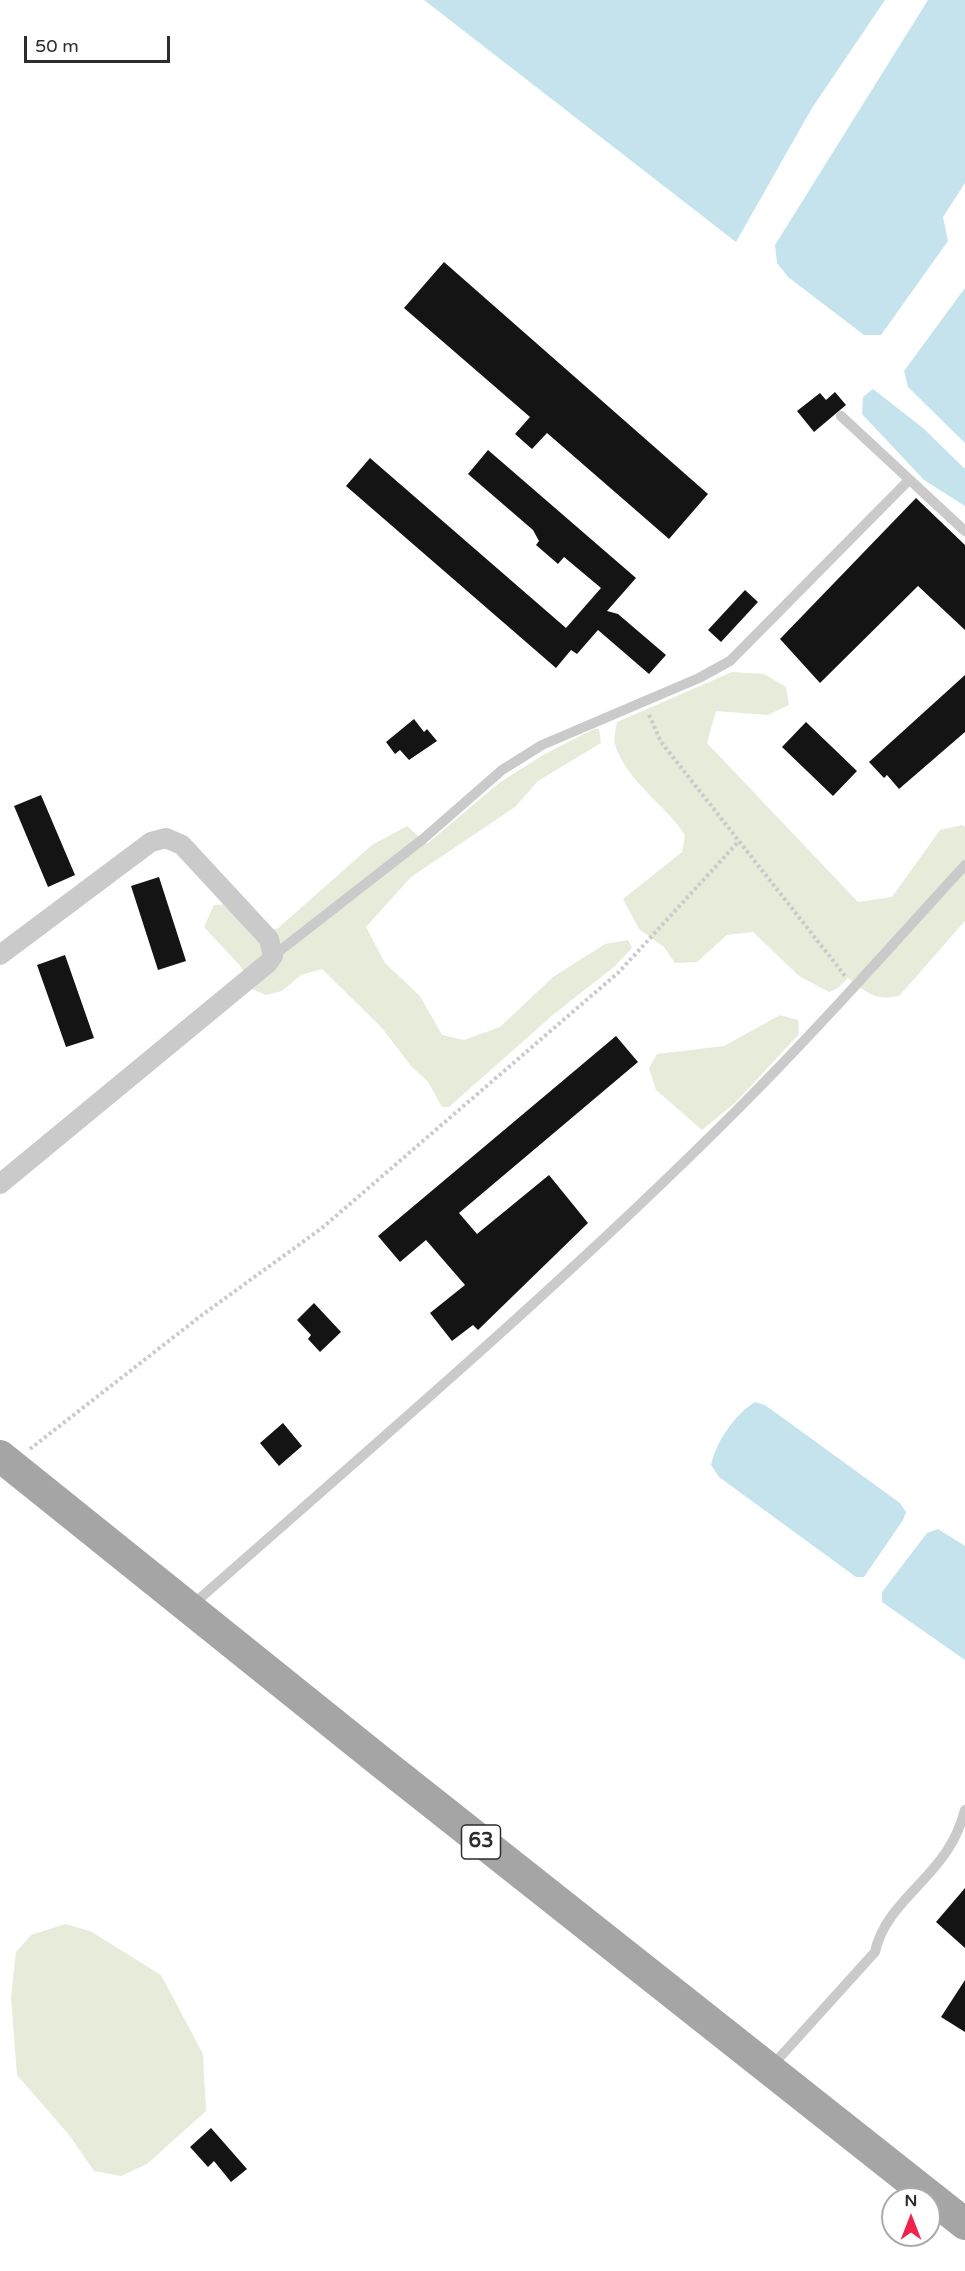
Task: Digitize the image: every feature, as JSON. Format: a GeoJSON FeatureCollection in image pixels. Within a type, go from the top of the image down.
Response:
{"type":"FeatureCollection","features":[{"type":"Feature","properties":{"kind":"main road","name":"63"},"geometry":{"type":"LineString","coordinates":[[5,1460],[965,2224]]}},
{"type":"Feature","properties":{"kind":"street"},"geometry":{"type":"LineString","coordinates":[[0,955],[151,842],[166,838],[182,845],[269,939],[273,956],[268,963],[0,1184]]}},
{"type":"Feature","properties":{"kind":"lane"},"geometry":{"type":"LineString","coordinates":[[841,416],[965,531]]}},
{"type":"Feature","properties":{"kind":"lane"},"geometry":{"type":"LineString","coordinates":[[273,956],[423,839],[502,770],[542,745],[730,662],[909,480]]}},
{"type":"Feature","properties":{"kind":"lane"},"geometry":{"type":"LineString","coordinates":[[190,1607],[414,1410],[628,1215],[739,1109],[965,865]]}},
{"type":"Feature","properties":{"kind":"lane"},"geometry":{"type":"LineString","coordinates":[[769,2070],[875,1952],[879,1934],[888,1920],[947,1850],[965,1810]]}},
{"type":"Feature","properties":{"kind":"path"},"geometry":{"type":"LineString","coordinates":[[643,702],[661,742],[853,987]]}},
{"type":"Feature","properties":{"kind":"path"},"geometry":{"type":"LineString","coordinates":[[5,1460],[322,1228],[619,972],[739,841]]}},
{"type":"Feature","properties":{"kind":"green space"},"geometry":{"type":"Polygon","coordinates":[[[732,672],[764,674],[786,687],[789,705],[768,715],[716,711],[707,743],[858,902],[892,897],[940,830],[962,825],[965,827],[965,921],[900,995],[878,997],[848,978],[838,988],[829,992],[799,976],[753,932],[727,935],[697,962],[675,963],[664,947],[639,929],[623,899],[682,852],[685,835],[628,771],[614,743],[617,722],[732,672]]]}},
{"type":"Feature","properties":{"kind":"green space"},"geometry":{"type":"Polygon","coordinates":[[[594,729],[599,729],[601,743],[538,781],[515,807],[411,877],[366,927],[385,963],[420,996],[442,1035],[464,1040],[500,1027],[553,977],[605,944],[628,940],[632,948],[615,966],[554,1014],[449,1107],[442,1107],[428,1082],[411,1066],[382,1028],[322,969],[301,975],[282,991],[266,995],[247,987],[242,968],[204,927],[214,905],[230,904],[252,930],[277,929],[372,845],[407,826],[427,844],[499,783],[543,755],[594,729]]]}},
{"type":"Feature","properties":{"kind":"green space"},"geometry":{"type":"Polygon","coordinates":[[[780,1015],[798,1020],[799,1034],[736,1102],[702,1130],[656,1090],[649,1068],[657,1054],[724,1046],[780,1015]]]}},
{"type":"Feature","properties":{"kind":"green space"},"geometry":{"type":"Polygon","coordinates":[[[65,1924],[90,1931],[161,1975],[203,2054],[206,2111],[147,2164],[121,2176],[94,2171],[70,2136],[17,2075],[11,1997],[16,1952],[31,1935],[65,1924]]]}},
{"type":"Feature","properties":{"kind":"water"},"geometry":{"type":"Polygon","coordinates":[[[424,0],[885,0],[812,108],[736,242],[424,0]]]}},
{"type":"Feature","properties":{"kind":"water"},"geometry":{"type":"Polygon","coordinates":[[[928,0],[965,0],[965,183],[943,217],[948,241],[881,335],[864,335],[788,277],[777,263],[775,245],[928,0]]]}},
{"type":"Feature","properties":{"kind":"water"},"geometry":{"type":"Polygon","coordinates":[[[965,288],[965,443],[908,387],[904,371],[965,288]]]}},
{"type":"Feature","properties":{"kind":"water"},"geometry":{"type":"Polygon","coordinates":[[[873,389],[923,428],[965,469],[965,506],[924,480],[862,414],[863,397],[873,389]]]}},
{"type":"Feature","properties":{"kind":"water"},"geometry":{"type":"Polygon","coordinates":[[[755,1402],[765,1405],[900,1503],[906,1512],[903,1520],[864,1577],[856,1577],[719,1477],[711,1465],[717,1447],[727,1429],[755,1402]]]}},
{"type":"Feature","properties":{"kind":"water"},"geometry":{"type":"Polygon","coordinates":[[[938,1529],[965,1546],[965,1660],[882,1602],[882,1592],[927,1533],[938,1529]]]}},
{"type":"Feature","properties":{"kind":"building"},"geometry":{"type":"Polygon","coordinates":[[[444,262],[708,494],[669,539],[547,433],[532,449],[515,434],[530,417],[404,308],[444,262]]]}},
{"type":"Feature","properties":{"kind":"building"},"geometry":{"type":"Polygon","coordinates":[[[835,392],[846,405],[814,432],[797,411],[820,393],[826,400],[835,392]]]}},
{"type":"Feature","properties":{"kind":"building"},"geometry":{"type":"Polygon","coordinates":[[[488,450],[636,578],[607,611],[618,614],[666,655],[649,674],[598,630],[577,654],[571,650],[556,668],[346,486],[370,458],[566,628],[601,588],[564,557],[558,564],[536,545],[539,541],[533,530],[468,474],[488,450]]]}},
{"type":"Feature","properties":{"kind":"building"},"geometry":{"type":"Polygon","coordinates":[[[916,498],[965,545],[965,630],[918,586],[820,683],[780,639],[916,498]]]}},
{"type":"Feature","properties":{"kind":"building"},"geometry":{"type":"Polygon","coordinates":[[[745,590],[758,602],[721,642],[708,630],[745,590]]]}},
{"type":"Feature","properties":{"kind":"building"},"geometry":{"type":"Polygon","coordinates":[[[965,675],[965,732],[899,789],[887,775],[884,778],[869,762],[965,675]]]}},
{"type":"Feature","properties":{"kind":"building"},"geometry":{"type":"Polygon","coordinates":[[[414,719],[424,732],[427,729],[437,741],[409,760],[400,750],[395,754],[386,742],[414,719]]]}},
{"type":"Feature","properties":{"kind":"building"},"geometry":{"type":"Polygon","coordinates":[[[806,722],[857,771],[833,796],[782,747],[806,722]]]}},
{"type":"Feature","properties":{"kind":"building"},"geometry":{"type":"Polygon","coordinates":[[[41,795],[75,875],[48,887],[14,806],[41,795]]]}},
{"type":"Feature","properties":{"kind":"building"},"geometry":{"type":"Polygon","coordinates":[[[159,877],[186,961],[158,970],[131,886],[159,877]]]}},
{"type":"Feature","properties":{"kind":"building"},"geometry":{"type":"Polygon","coordinates":[[[65,955],[94,1038],[66,1047],[37,965],[65,955]]]}},
{"type":"Feature","properties":{"kind":"building"},"geometry":{"type":"Polygon","coordinates":[[[616,1036],[638,1062],[459,1213],[477,1234],[549,1175],[588,1223],[478,1330],[473,1325],[452,1341],[430,1313],[465,1285],[426,1240],[400,1262],[378,1236],[616,1036]]]}},
{"type":"Feature","properties":{"kind":"building"},"geometry":{"type":"Polygon","coordinates":[[[314,1303],[341,1332],[320,1352],[308,1339],[311,1335],[297,1320],[314,1303]]]}},
{"type":"Feature","properties":{"kind":"building"},"geometry":{"type":"Polygon","coordinates":[[[283,1423],[302,1446],[279,1466],[260,1443],[283,1423]]]}},
{"type":"Feature","properties":{"kind":"building"},"geometry":{"type":"Polygon","coordinates":[[[965,1888],[965,1948],[936,1922],[965,1888]]]}},
{"type":"Feature","properties":{"kind":"building"},"geometry":{"type":"Polygon","coordinates":[[[965,1980],[965,2032],[941,2017],[965,1980]]]}},
{"type":"Feature","properties":{"kind":"building"},"geometry":{"type":"Polygon","coordinates":[[[211,2128],[247,2169],[231,2182],[214,2161],[208,2167],[190,2147],[211,2128]]]}}]}
